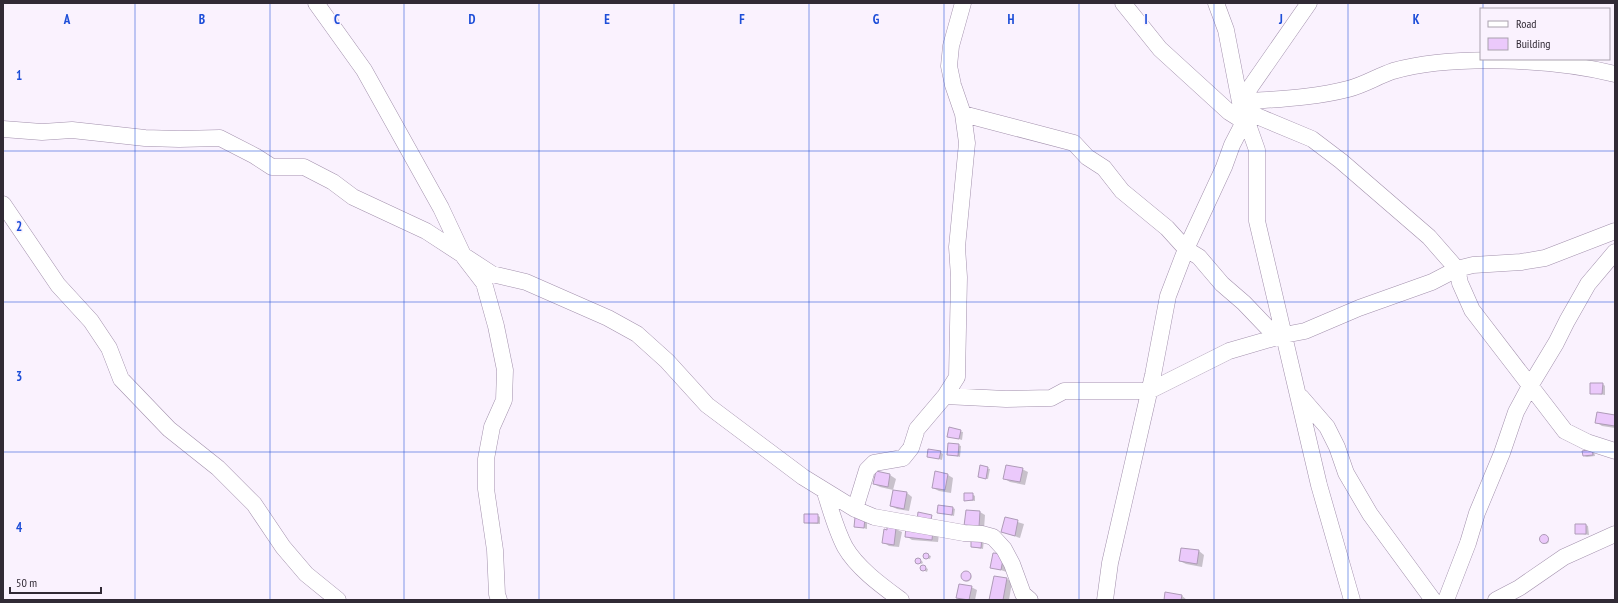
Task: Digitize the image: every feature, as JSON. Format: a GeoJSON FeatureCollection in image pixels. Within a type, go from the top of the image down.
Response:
{"type":"FeatureCollection","features":[{"type":"Feature","properties":{"kind":"street"},"geometry":{"type":"LineString","coordinates":[[316,3],[364,70],[441,208],[464,257],[484,283],[496,326],[505,370],[504,400],[492,427],[486,459],[486,489],[495,550],[497,594],[499,600]]}},
{"type":"Feature","properties":{"kind":"street"},"geometry":{"type":"LineString","coordinates":[[854,509],[866,470],[874,464],[903,458],[911,448],[917,429],[945,396],[957,377],[959,277],[957,247],[967,143],[963,114],[948,66],[950,46],[963,3]]}},
{"type":"Feature","properties":{"kind":"street"},"geometry":{"type":"LineString","coordinates":[[1123,3],[1160,49],[1229,112],[1246,121]]}},
{"type":"Feature","properties":{"kind":"street"},"geometry":{"type":"LineString","coordinates":[[1216,3],[1226,30],[1240,102],[1257,150],[1257,221],[1319,485],[1352,600]]}},
{"type":"Feature","properties":{"kind":"street"},"geometry":{"type":"LineString","coordinates":[[1240,102],[1310,3]]}},
{"type":"Feature","properties":{"kind":"street"},"geometry":{"type":"LineString","coordinates":[[1240,102],[1299,97],[1349,89],[1393,71],[1446,62],[1509,61],[1589,68],[1615,74]]}},
{"type":"Feature","properties":{"kind":"street"},"geometry":{"type":"LineString","coordinates":[[1240,102],[1252,114],[1312,139],[1332,154],[1429,237],[1457,269],[1460,283],[1472,310],[1565,431],[1581,440],[1615,451]]}},
{"type":"Feature","properties":{"kind":"street"},"geometry":{"type":"LineString","coordinates":[[963,114],[1074,143],[1086,157],[1104,168],[1122,191],[1167,228],[1186,249],[1198,257],[1222,284],[1244,303],[1267,327],[1284,335]]}},
{"type":"Feature","properties":{"kind":"street"},"geometry":{"type":"LineString","coordinates":[[1106,600],[1110,564],[1149,391],[1168,296],[1186,249],[1246,121]]}},
{"type":"Feature","properties":{"kind":"street"},"geometry":{"type":"LineString","coordinates":[[3,129],[42,132],[72,130],[145,138],[220,138],[272,167],[304,167],[333,182],[353,197],[426,231],[492,274],[526,282],[608,318],[637,334],[667,361],[707,405],[825,492],[854,509],[874,517],[993,537],[1004,549],[1012,564],[1023,594],[1030,600]]}},
{"type":"Feature","properties":{"kind":"street"},"geometry":{"type":"LineString","coordinates":[[3,204],[58,285],[90,321],[109,348],[121,379],[169,429],[223,473],[254,504],[283,547],[306,574],[338,600]]}},
{"type":"Feature","properties":{"kind":"street"},"geometry":{"type":"LineString","coordinates":[[945,396],[1006,399],[1051,398],[1064,391],[1149,391],[1229,351],[1284,335],[1305,331],[1359,308],[1432,282],[1457,269],[1473,265],[1521,262],[1545,258],[1615,231]]}},
{"type":"Feature","properties":{"kind":"street"},"geometry":{"type":"LineString","coordinates":[[1446,600],[1468,544],[1487,484],[1502,454],[1516,412],[1588,284],[1615,252]]}},
{"type":"Feature","properties":{"kind":"street"},"geometry":{"type":"LineString","coordinates":[[1298,394],[1327,427],[1337,447],[1346,473],[1357,493],[1405,564],[1433,600]]}},
{"type":"Feature","properties":{"kind":"street"},"geometry":{"type":"LineString","coordinates":[[825,492],[833,521],[846,549],[871,578],[901,600]]}},
{"type":"Feature","properties":{"kind":"street"},"geometry":{"type":"LineString","coordinates":[[1496,600],[1519,588],[1564,557],[1615,534]]}},
{"type":"Feature","properties":{"kind":"building"},"geometry":{"type":"Polygon","coordinates":[[[1590,383],[1603,383],[1602,394],[1590,394],[1590,383]]]}},
{"type":"Feature","properties":{"kind":"building"},"geometry":{"type":"Polygon","coordinates":[[[1597,412],[1615,415],[1615,426],[1595,423],[1597,412]]]}},
{"type":"Feature","properties":{"kind":"building"},"geometry":{"type":"Polygon","coordinates":[[[949,427],[961,430],[959,439],[947,437],[949,427]]]}},
{"type":"Feature","properties":{"kind":"building"},"geometry":{"type":"Polygon","coordinates":[[[948,443],[959,444],[958,456],[947,455],[948,443]]]}},
{"type":"Feature","properties":{"kind":"building"},"geometry":{"type":"Polygon","coordinates":[[[928,449],[941,451],[939,459],[927,457],[928,449]]]}},
{"type":"Feature","properties":{"kind":"building"},"geometry":{"type":"Polygon","coordinates":[[[1592,449],[1593,455],[1583,456],[1582,451],[1592,449]]]}},
{"type":"Feature","properties":{"kind":"building"},"geometry":{"type":"Polygon","coordinates":[[[980,465],[988,467],[986,479],[978,477],[980,465]]]}},
{"type":"Feature","properties":{"kind":"building"},"geometry":{"type":"Polygon","coordinates":[[[1006,465],[1023,468],[1020,482],[1003,479],[1006,465]]]}},
{"type":"Feature","properties":{"kind":"building"},"geometry":{"type":"Polygon","coordinates":[[[876,471],[890,474],[888,487],[873,484],[876,471]]]}},
{"type":"Feature","properties":{"kind":"building"},"geometry":{"type":"Polygon","coordinates":[[[935,471],[948,474],[945,490],[932,488],[935,471]]]}},
{"type":"Feature","properties":{"kind":"building"},"geometry":{"type":"Polygon","coordinates":[[[893,490],[907,492],[904,509],[890,506],[893,490]]]}},
{"type":"Feature","properties":{"kind":"building"},"geometry":{"type":"Polygon","coordinates":[[[964,493],[973,493],[973,500],[964,501],[964,493]]]}},
{"type":"Feature","properties":{"kind":"building"},"geometry":{"type":"Polygon","coordinates":[[[938,505],[953,507],[952,515],[937,513],[938,505]]]}},
{"type":"Feature","properties":{"kind":"building"},"geometry":{"type":"Polygon","coordinates":[[[966,510],[980,511],[979,527],[964,526],[966,510]]]}},
{"type":"Feature","properties":{"kind":"building"},"geometry":{"type":"Polygon","coordinates":[[[918,512],[932,515],[930,524],[917,521],[918,512]]]}},
{"type":"Feature","properties":{"kind":"building"},"geometry":{"type":"Polygon","coordinates":[[[804,514],[818,514],[818,523],[804,523],[804,514]]]}},
{"type":"Feature","properties":{"kind":"building"},"geometry":{"type":"Polygon","coordinates":[[[855,517],[865,518],[864,528],[854,527],[855,517]]]}},
{"type":"Feature","properties":{"kind":"building"},"geometry":{"type":"Polygon","coordinates":[[[1005,517],[1018,520],[1015,536],[1001,532],[1005,517]]]}},
{"type":"Feature","properties":{"kind":"building"},"geometry":{"type":"Polygon","coordinates":[[[1575,524],[1586,524],[1586,534],[1575,534],[1575,524]]]}},
{"type":"Feature","properties":{"kind":"building"},"geometry":{"type":"Polygon","coordinates":[[[887,527],[896,528],[894,545],[882,543],[884,529],[887,530],[887,527]]]}},
{"type":"Feature","properties":{"kind":"building"},"geometry":{"type":"Polygon","coordinates":[[[906,527],[933,530],[932,540],[905,537],[906,527]]]}},
{"type":"Feature","properties":{"kind":"building"},"geometry":{"type":"Polygon","coordinates":[[[1542,535],[1546,535],[1548,539],[1546,543],[1542,543],[1540,541],[1540,537],[1542,535]]]}},
{"type":"Feature","properties":{"kind":"building"},"geometry":{"type":"Polygon","coordinates":[[[971,536],[982,537],[981,548],[971,547],[971,536]]]}},
{"type":"Feature","properties":{"kind":"building"},"geometry":{"type":"Polygon","coordinates":[[[1181,548],[1199,550],[1197,564],[1179,561],[1181,548]]]}},
{"type":"Feature","properties":{"kind":"building"},"geometry":{"type":"Polygon","coordinates":[[[926,553],[929,556],[926,559],[923,556],[926,553]]]}},
{"type":"Feature","properties":{"kind":"building"},"geometry":{"type":"Polygon","coordinates":[[[993,553],[1004,554],[1001,570],[990,568],[993,553]]]}},
{"type":"Feature","properties":{"kind":"building"},"geometry":{"type":"Polygon","coordinates":[[[918,558],[921,561],[918,564],[915,561],[918,558]]]}},
{"type":"Feature","properties":{"kind":"building"},"geometry":{"type":"Polygon","coordinates":[[[923,565],[926,568],[923,571],[920,568],[923,565]]]}},
{"type":"Feature","properties":{"kind":"building"},"geometry":{"type":"Polygon","coordinates":[[[966,571],[971,576],[966,581],[961,576],[966,571]]]}},
{"type":"Feature","properties":{"kind":"building"},"geometry":{"type":"Polygon","coordinates":[[[994,576],[1007,578],[1003,600],[989,600],[994,576]]]}},
{"type":"Feature","properties":{"kind":"building"},"geometry":{"type":"Polygon","coordinates":[[[959,584],[972,586],[969,600],[956,598],[959,584]]]}},
{"type":"Feature","properties":{"kind":"building"},"geometry":{"type":"Polygon","coordinates":[[[1165,592],[1182,595],[1181,600],[1164,600],[1165,592]]]}}]}
